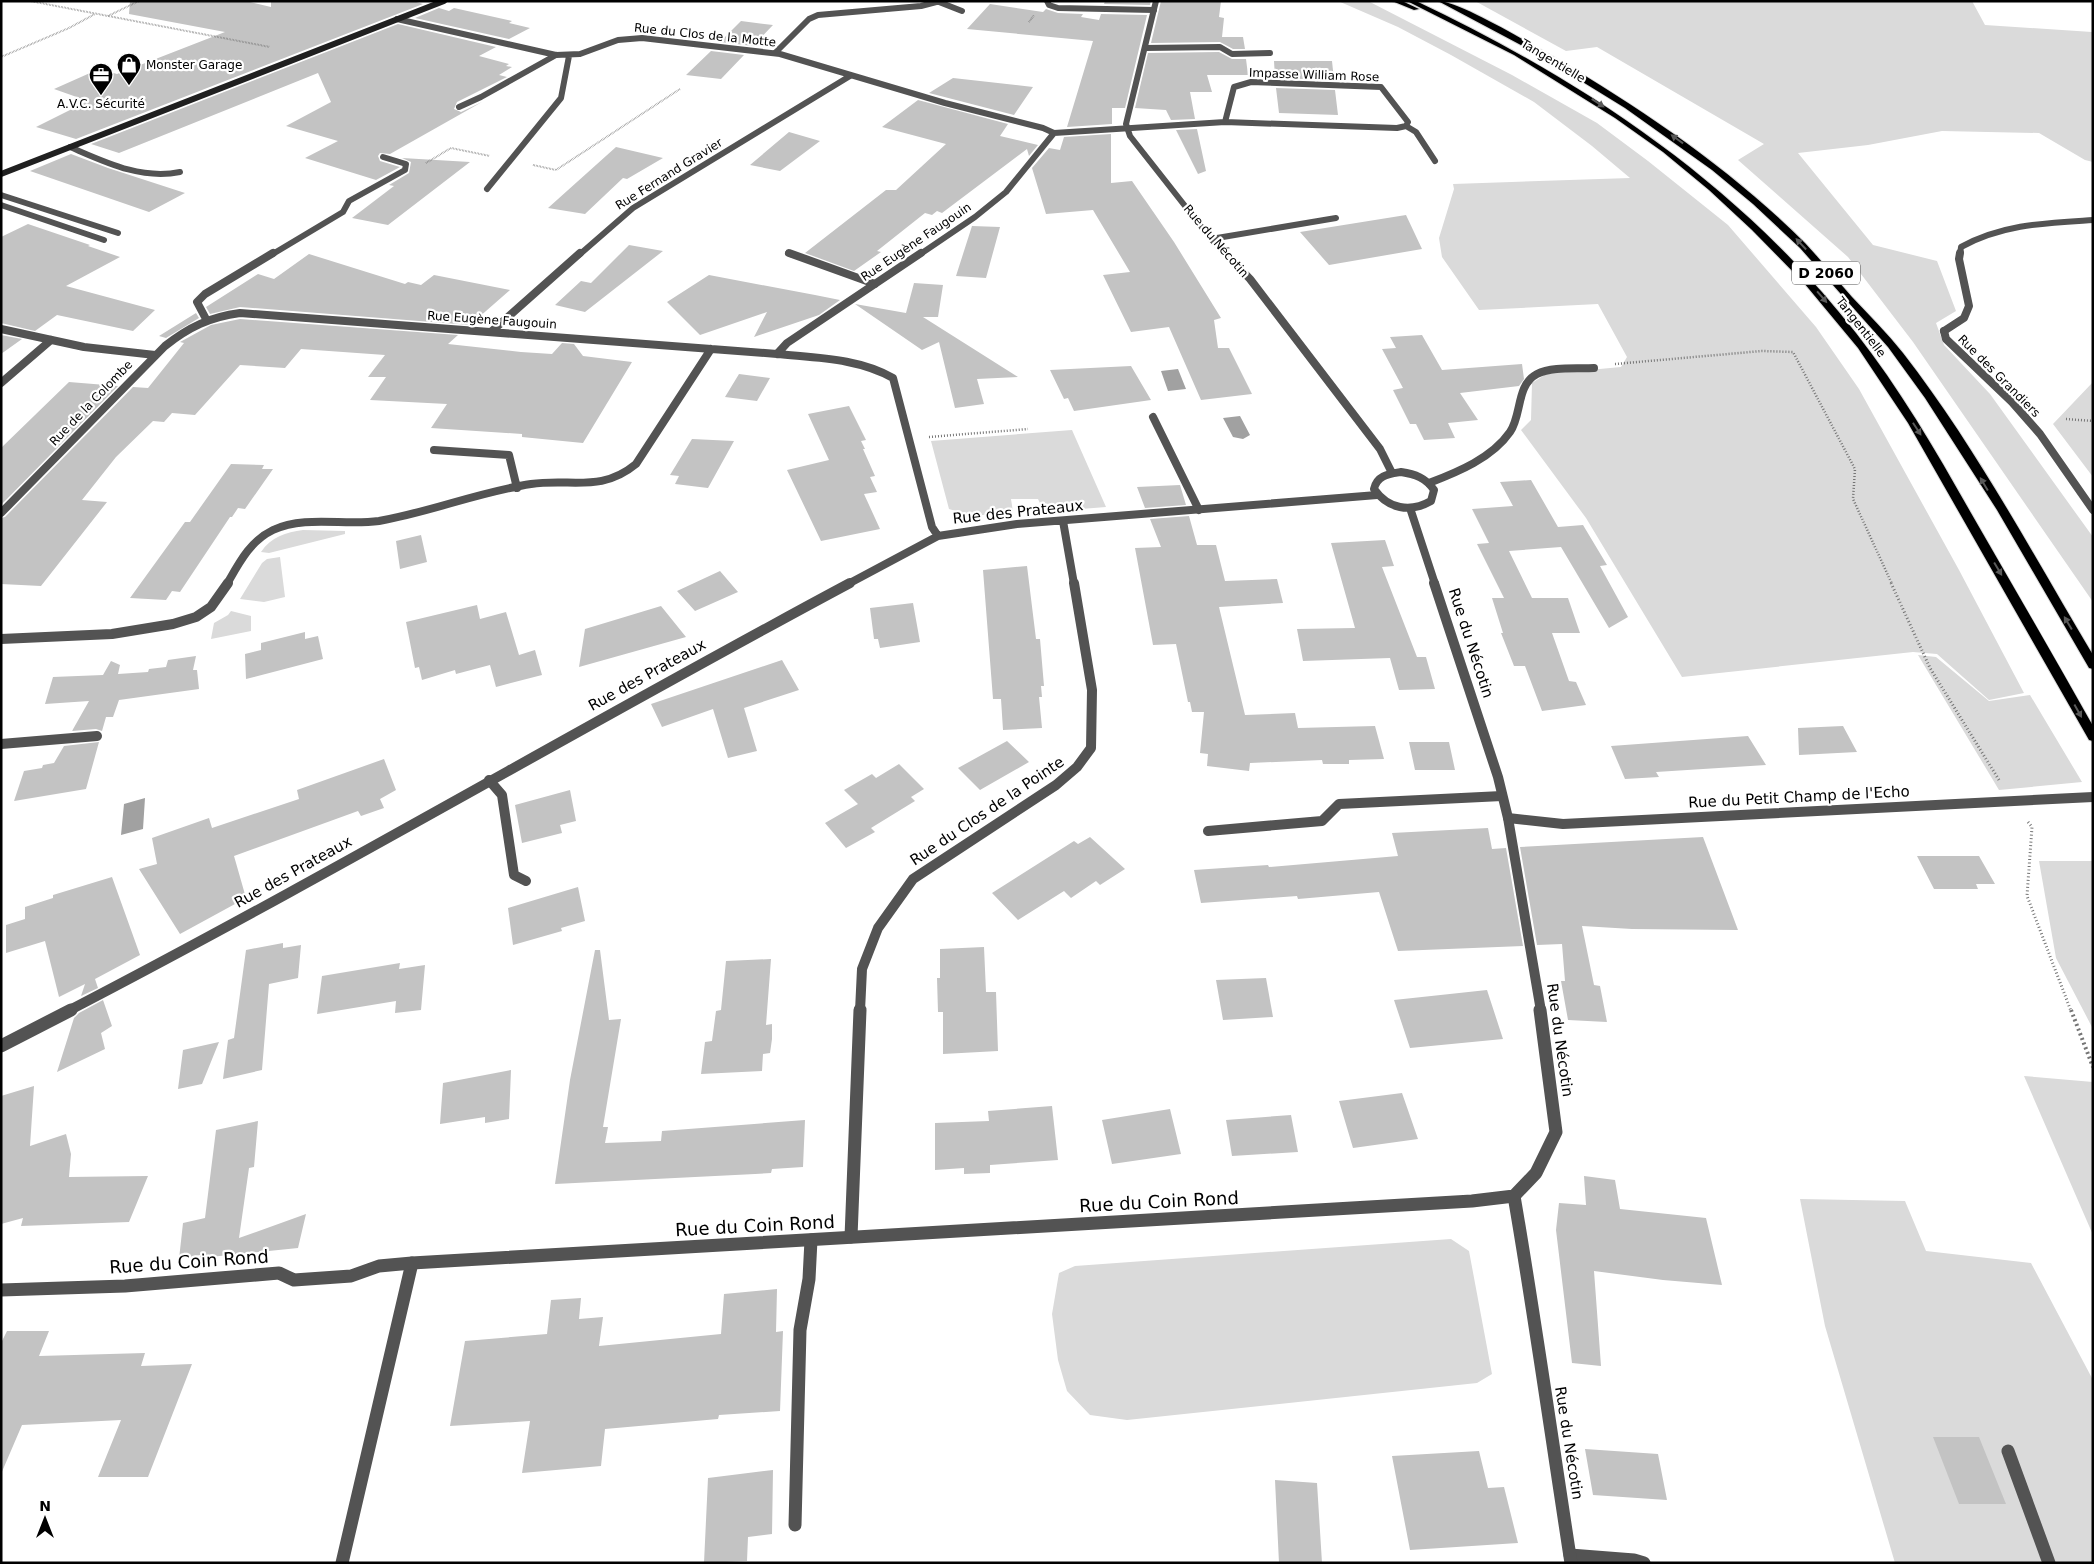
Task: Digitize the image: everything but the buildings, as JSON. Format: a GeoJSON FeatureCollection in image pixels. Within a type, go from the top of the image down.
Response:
{"type":"FeatureCollection","features":[{"type":"Feature","properties":{"kind":"main road"},"geometry":{"type":"LineString","coordinates":[[1,174],[444,1]]}},
{"type":"Feature","properties":{"kind":"main road"},"geometry":{"type":"LineString","coordinates":[[1395,1],[1465,26]]}},
{"type":"Feature","properties":{"kind":"main road","name":"Tangentielle"},"geometry":{"type":"LineString","coordinates":[[1410,1],[1465,26],[1564,81],[1670,153],[1726,200],[1774,245],[1822,297],[1869,356],[1925,441],[2093,737]]}},
{"type":"Feature","properties":{"kind":"main road","name":"Tangentielle"},"geometry":{"type":"LineString","coordinates":[[1441,1],[1562,64],[1628,105],[1695,153],[1748,195],[1798,241],[1903,359],[1956,438],[2093,665]]}},
{"type":"Feature","properties":{"kind":"street"},"geometry":{"type":"LineString","coordinates":[[1047,1],[1049,5],[1058,8],[1154,10]]}},
{"type":"Feature","properties":{"kind":"street"},"geometry":{"type":"LineString","coordinates":[[1156,1],[1126,124],[1127,129],[1225,122],[1397,128],[1406,126]]}},
{"type":"Feature","properties":{"kind":"street"},"geometry":{"type":"LineString","coordinates":[[775,53],[809,19],[818,15],[921,6],[939,2],[962,11]]}},
{"type":"Feature","properties":{"kind":"street","name":"Rue du Clos de la Motte"},"geometry":{"type":"LineString","coordinates":[[397,19],[556,55],[570,56],[588,52],[614,41],[630,38],[646,38],[775,53],[1054,133],[1127,129]]}},
{"type":"Feature","properties":{"kind":"street"},"geometry":{"type":"LineString","coordinates":[[1146,48],[1220,47],[1232,54],[1270,53]]}},
{"type":"Feature","properties":{"kind":"street"},"geometry":{"type":"LineString","coordinates":[[459,107],[481,97],[556,55]]}},
{"type":"Feature","properties":{"kind":"street"},"geometry":{"type":"LineString","coordinates":[[486,189],[561,98],[570,56]]}},
{"type":"Feature","properties":{"kind":"street","name":"Rue Fernand Gravier"},"geometry":{"type":"LineString","coordinates":[[492,331],[500,322],[633,208],[850,76]]}},
{"type":"Feature","properties":{"kind":"street","name":"Impasse William Rose"},"geometry":{"type":"LineString","coordinates":[[1225,122],[1234,87],[1251,82],[1381,87],[1408,122],[1406,126],[1416,132],[1435,161]]}},
{"type":"Feature","properties":{"kind":"street","name":"Rue du Nécotin"},"geometry":{"type":"LineString","coordinates":[[1127,129],[1130,136],[1211,239],[1250,279],[1380,449],[1392,473]]}},
{"type":"Feature","properties":{"kind":"street","name":"Rue Eugène Faugouin"},"geometry":{"type":"LineString","coordinates":[[778,354],[787,344],[975,217],[1006,192],[1054,133]]}},
{"type":"Feature","properties":{"kind":"street"},"geometry":{"type":"LineString","coordinates":[[70,146],[151,176],[171,175],[180,172]]}},
{"type":"Feature","properties":{"kind":"street"},"geometry":{"type":"LineString","coordinates":[[206,319],[197,302],[204,294],[343,212],[349,201],[405,170],[406,164],[383,157]]}},
{"type":"Feature","properties":{"kind":"street"},"geometry":{"type":"LineString","coordinates":[[1,195],[118,233]]}},
{"type":"Feature","properties":{"kind":"street"},"geometry":{"type":"LineString","coordinates":[[1,205],[104,240]]}},
{"type":"Feature","properties":{"kind":"street"},"geometry":{"type":"LineString","coordinates":[[1211,239],[1336,218]]}},
{"type":"Feature","properties":{"kind":"street","name":"Rue des Grandiers"},"geometry":{"type":"LineString","coordinates":[[2093,220],[2025,224],[2002,228],[1970,241],[1961,247],[1958,259],[1969,306],[1964,318],[1944,331],[1946,339],[2012,402],[2040,434],[2093,510]]}},
{"type":"Feature","properties":{"kind":"street"},"geometry":{"type":"LineString","coordinates":[[788,253],[876,284]]}},
{"type":"Feature","properties":{"kind":"street","name":"Rue Eugène Faugouin"},"geometry":{"type":"LineString","coordinates":[[206,319],[240,313],[492,331],[778,354],[808,357],[882,370],[893,378],[932,527],[938,536]]}},
{"type":"Feature","properties":{"kind":"street","name":"Rue de la Colombe"},"geometry":{"type":"LineString","coordinates":[[1,513],[155,355],[180,333],[206,319]]}},
{"type":"Feature","properties":{"kind":"street"},"geometry":{"type":"LineString","coordinates":[[1,329],[51,340],[130,353],[155,355]]}},
{"type":"Feature","properties":{"kind":"street"},"geometry":{"type":"LineString","coordinates":[[1,383],[51,340]]}},
{"type":"Feature","properties":{"kind":"street"},"geometry":{"type":"LineString","coordinates":[[1,639],[141,630],[182,623],[210,608],[251,546],[273,529],[290,524],[306,522],[347,523],[378,520],[549,482],[600,483],[613,480],[628,472],[636,464],[711,349]]}},
{"type":"Feature","properties":{"kind":"street"},"geometry":{"type":"LineString","coordinates":[[1429,483],[1442,478],[1494,449],[1511,431],[1528,381],[1538,374],[1594,368]]}},
{"type":"Feature","properties":{"kind":"street"},"geometry":{"type":"LineString","coordinates":[[1153,418],[1199,510]]}},
{"type":"Feature","properties":{"kind":"street"},"geometry":{"type":"LineString","coordinates":[[434,450],[509,455],[516,488]]}},
{"type":"Feature","properties":{"kind":"street"},"geometry":{"type":"LineString","coordinates":[[1392,473],[1410,473],[1429,483],[1434,490],[1431,501],[1419,507],[1410,508],[1391,505],[1377,495],[1374,490],[1378,479],[1392,473]]}},
{"type":"Feature","properties":{"kind":"street","name":"Rue des Prateaux"},"geometry":{"type":"LineString","coordinates":[[1,1046],[172,957],[711,656],[938,536],[1017,524],[1377,495]]}},
{"type":"Feature","properties":{"kind":"street","name":"Rue du Nécotin"},"geometry":{"type":"LineString","coordinates":[[1410,508],[1508,818],[1543,1025],[1556,1132],[1536,1173],[1514,1196],[1531,1294],[1570,1559]]}},
{"type":"Feature","properties":{"kind":"street","name":"Rue du Clos de la Pointe"},"geometry":{"type":"LineString","coordinates":[[851,1237],[862,969],[878,928],[914,879],[1056,785],[1078,767],[1091,748],[1092,690],[1063,521]]}},
{"type":"Feature","properties":{"kind":"street"},"geometry":{"type":"LineString","coordinates":[[1,744],[97,736]]}},
{"type":"Feature","properties":{"kind":"street"},"geometry":{"type":"LineString","coordinates":[[489,780],[502,795],[514,874],[526,881]]}},
{"type":"Feature","properties":{"kind":"street"},"geometry":{"type":"LineString","coordinates":[[1208,831],[1322,821],[1339,804],[1502,796]]}},
{"type":"Feature","properties":{"kind":"street","name":"Rue du Petit Champ de l'Echo"},"geometry":{"type":"LineString","coordinates":[[1508,818],[1563,824],[2093,797]]}},
{"type":"Feature","properties":{"kind":"street","name":"Rue du Coin Rond"},"geometry":{"type":"LineString","coordinates":[[1,1290],[126,1286],[279,1273],[294,1280],[351,1276],[379,1266],[412,1263],[1472,1201],[1514,1196]]}},
{"type":"Feature","properties":{"kind":"street"},"geometry":{"type":"LineString","coordinates":[[794,1525],[800,1330],[809,1279],[811,1240]]}},
{"type":"Feature","properties":{"kind":"street"},"geometry":{"type":"LineString","coordinates":[[342,1563],[412,1263]]}},
{"type":"Feature","properties":{"kind":"street"},"geometry":{"type":"LineString","coordinates":[[2008,1451],[2049,1563]]}},
{"type":"Feature","properties":{"kind":"street"},"geometry":{"type":"LineString","coordinates":[[1570,1559],[1634,1560],[1644,1563]]}},
{"type":"Feature","properties":{"kind":"path"},"geometry":{"type":"LineString","coordinates":[[30,1],[270,47]]}},
{"type":"Feature","properties":{"kind":"path"},"geometry":{"type":"LineString","coordinates":[[108,16],[139,1]]}},
{"type":"Feature","properties":{"kind":"path"},"geometry":{"type":"LineString","coordinates":[[1,57],[69,28],[96,14]]}},
{"type":"Feature","properties":{"kind":"path"},"geometry":{"type":"LineString","coordinates":[[1594,368],[1609,364],[1762,350],[1792,352],[1855,469],[1853,499],[1930,668],[2012,801],[2032,828],[2027,896],[2093,1067]]}},
{"type":"Feature","properties":{"kind":"path"},"geometry":{"type":"LineString","coordinates":[[2066,419],[2093,421]]}},
{"type":"Feature","properties":{"kind":"path"},"geometry":{"type":"LineString","coordinates":[[928,437],[1028,429]]}},
{"type":"Feature","properties":{"kind":"shaded area"},"geometry":{"type":"Polygon","coordinates":[[[1338,1],[1368,1],[1512,75],[1597,123],[1728,225],[1816,327],[1859,389],[1959,570],[2024,693],[1989,700],[1937,654],[1913,652],[1682,677],[1586,518],[1521,430],[1531,420],[1532,383],[1546,374],[1621,367],[1627,357],[1598,304],[1479,310],[1442,257],[1439,238],[1454,189],[1453,184],[1630,178],[1592,146],[1534,102],[1398,27],[1338,1]]]}},
{"type":"Feature","properties":{"kind":"shaded area"},"geometry":{"type":"Polygon","coordinates":[[[1475,1],[1972,1],[1985,25],[2092,32],[2093,162],[2085,160],[2039,133],[1942,131],[1868,145],[1798,153],[1873,245],[1937,261],[1956,311],[1936,323],[1944,345],[1990,394],[2093,537],[2093,602],[1913,342],[1848,257],[1738,160],[1764,144],[1597,47],[1566,51],[1475,1]]]}},
{"type":"Feature","properties":{"kind":"shaded area"},"geometry":{"type":"Polygon","coordinates":[[[1178,369],[1186,389],[1168,391],[1161,371],[1178,369]]]}},
{"type":"Feature","properties":{"kind":"shaded area"},"geometry":{"type":"Polygon","coordinates":[[[2093,382],[2093,477],[2053,424],[2093,382]]]}},
{"type":"Feature","properties":{"kind":"shaded area"},"geometry":{"type":"Polygon","coordinates":[[[1240,416],[1250,435],[1243,439],[1233,437],[1223,418],[1240,416]]]}},
{"type":"Feature","properties":{"kind":"shaded area"},"geometry":{"type":"Polygon","coordinates":[[[1072,430],[1106,507],[1044,512],[1038,499],[1011,499],[1013,512],[972,516],[949,509],[931,441],[1072,430]]]}},
{"type":"Feature","properties":{"kind":"shaded area"},"geometry":{"type":"Polygon","coordinates":[[[303,530],[345,531],[345,534],[269,553],[261,552],[279,536],[303,530]]]}},
{"type":"Feature","properties":{"kind":"shaded area"},"geometry":{"type":"Polygon","coordinates":[[[280,557],[285,597],[264,602],[240,599],[262,563],[267,559],[280,557]]]}},
{"type":"Feature","properties":{"kind":"shaded area"},"geometry":{"type":"Polygon","coordinates":[[[231,611],[251,616],[251,631],[211,639],[214,623],[228,615],[231,611]]]}},
{"type":"Feature","properties":{"kind":"shaded area"},"geometry":{"type":"Polygon","coordinates":[[[1918,655],[1936,657],[1989,701],[2030,695],[2082,782],[1999,790],[1918,655]]]}},
{"type":"Feature","properties":{"kind":"shaded area"},"geometry":{"type":"Polygon","coordinates":[[[145,798],[143,829],[121,835],[124,804],[145,798]]]}},
{"type":"Feature","properties":{"kind":"shaded area"},"geometry":{"type":"Polygon","coordinates":[[[2039,861],[2093,861],[2093,1029],[2056,958],[2039,861]]]}},
{"type":"Feature","properties":{"kind":"shaded area"},"geometry":{"type":"Polygon","coordinates":[[[2024,1076],[2093,1082],[2093,1235],[2024,1076]]]}},
{"type":"Feature","properties":{"kind":"shaded area"},"geometry":{"type":"Polygon","coordinates":[[[1800,1199],[1905,1201],[1926,1251],[2031,1263],[2093,1380],[2093,1563],[1895,1563],[1825,1326],[1800,1199]]]}},
{"type":"Feature","properties":{"kind":"shaded area"},"geometry":{"type":"Polygon","coordinates":[[[1451,1239],[1469,1251],[1492,1374],[1477,1383],[1127,1420],[1090,1415],[1067,1391],[1058,1360],[1052,1314],[1059,1273],[1075,1266],[1451,1239]]]}},
{"type":"Feature","properties":{"kind":"place","name":"Monster Garage"},"geometry":{"type":"Point","coordinates":[129,86]}},
{"type":"Feature","properties":{"kind":"place","name":"A.V.C. Sécurité"},"geometry":{"type":"Point","coordinates":[101,96]}}]}
